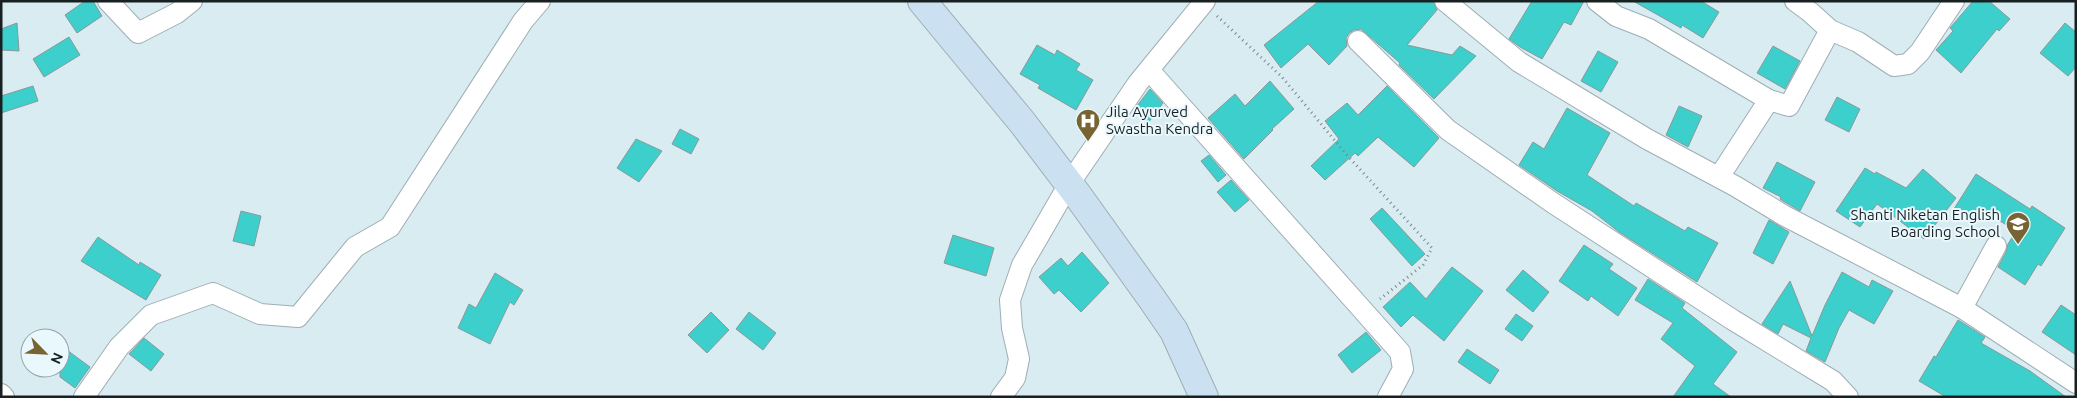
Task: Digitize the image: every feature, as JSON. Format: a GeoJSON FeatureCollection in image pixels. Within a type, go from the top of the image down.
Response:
{"type":"FeatureCollection","features":[{"type":"Feature","properties":{"kind":"street"},"geometry":{"type":"LineString","coordinates":[[108,1],[138,33],[178,13],[192,1]]}},
{"type":"Feature","properties":{"kind":"street"},"geometry":{"type":"LineString","coordinates":[[84,397],[119,347],[151,315],[214,293],[260,314],[298,317],[355,247],[390,227],[523,21],[540,1]]}},
{"type":"Feature","properties":{"kind":"street"},"geometry":{"type":"LineString","coordinates":[[922,1],[1022,122],[1069,184],[1174,331],[1204,397]]}},
{"type":"Feature","properties":{"kind":"street"},"geometry":{"type":"LineString","coordinates":[[1445,1],[1519,62],[1647,139],[1719,177],[1785,216],[1962,308],[2076,383]]}},
{"type":"Feature","properties":{"kind":"street"},"geometry":{"type":"LineString","coordinates":[[1597,1],[1616,16],[1649,29],[1769,100],[1789,106],[1830,30]]}},
{"type":"Feature","properties":{"kind":"street"},"geometry":{"type":"LineString","coordinates":[[1795,1],[1830,30],[1858,42],[1894,66],[1908,64],[1920,52],[1954,1]]}},
{"type":"Feature","properties":{"kind":"street"},"geometry":{"type":"LineString","coordinates":[[1001,397],[1015,378],[1019,359],[1012,328],[1010,300],[1022,265],[1069,184],[1149,70],[1205,2]]}},
{"type":"Feature","properties":{"kind":"street"},"geometry":{"type":"LineString","coordinates":[[1358,41],[1448,130],[1553,203],[1733,320],[1833,381],[1848,397]]}},
{"type":"Feature","properties":{"kind":"street"},"geometry":{"type":"LineString","coordinates":[[1149,70],[1400,352],[1403,370],[1388,397]]}},
{"type":"Feature","properties":{"kind":"street"},"geometry":{"type":"LineString","coordinates":[[1719,177],[1769,100]]}},
{"type":"Feature","properties":{"kind":"street"},"geometry":{"type":"LineString","coordinates":[[1962,308],[1996,246]]}},
{"type":"Feature","properties":{"kind":"street"},"geometry":{"type":"LineString","coordinates":[[1,394],[4,397]]}},
{"type":"Feature","properties":{"kind":"path"},"geometry":{"type":"LineString","coordinates":[[1205,2],[1282,78],[1346,154],[1432,248],[1423,265],[1364,311]]}},
{"type":"Feature","properties":{"kind":"building"},"geometry":{"type":"Polygon","coordinates":[[[85,1],[93,1],[102,16],[77,33],[65,15],[85,1]]]}},
{"type":"Feature","properties":{"kind":"building"},"geometry":{"type":"Polygon","coordinates":[[[1319,1],[1433,1],[1437,10],[1407,45],[1452,55],[1460,46],[1476,56],[1434,99],[1399,65],[1400,63],[1361,29],[1349,33],[1346,38],[1347,46],[1329,65],[1308,44],[1281,68],[1264,45],[1319,1]]]}},
{"type":"Feature","properties":{"kind":"building"},"geometry":{"type":"Polygon","coordinates":[[[1532,1],[1584,1],[1571,25],[1564,22],[1542,59],[1509,39],[1532,1]]]}},
{"type":"Feature","properties":{"kind":"building"},"geometry":{"type":"Polygon","coordinates":[[[1633,1],[1701,1],[1719,12],[1703,38],[1682,25],[1681,28],[1633,1]]]}},
{"type":"Feature","properties":{"kind":"building"},"geometry":{"type":"Polygon","coordinates":[[[1973,1],[1989,1],[2010,19],[1999,31],[1997,29],[1961,73],[1936,50],[1953,31],[1950,28],[1973,1]]]}},
{"type":"Feature","properties":{"kind":"building"},"geometry":{"type":"Polygon","coordinates":[[[17,23],[19,51],[1,50],[1,29],[17,23]]]}},
{"type":"Feature","properties":{"kind":"building"},"geometry":{"type":"Polygon","coordinates":[[[2065,23],[2076,32],[2076,67],[2068,76],[2040,53],[2065,23]]]}},
{"type":"Feature","properties":{"kind":"building"},"geometry":{"type":"Polygon","coordinates":[[[69,37],[80,55],[44,77],[33,59],[69,37]]]}},
{"type":"Feature","properties":{"kind":"building"},"geometry":{"type":"Polygon","coordinates":[[[1037,45],[1055,55],[1057,50],[1080,64],[1076,70],[1093,80],[1076,110],[1038,88],[1040,85],[1020,74],[1037,45]]]}},
{"type":"Feature","properties":{"kind":"building"},"geometry":{"type":"Polygon","coordinates":[[[1773,46],[1800,61],[1785,89],[1757,73],[1773,46]]]}},
{"type":"Feature","properties":{"kind":"building"},"geometry":{"type":"Polygon","coordinates":[[[1598,51],[1618,62],[1601,92],[1581,81],[1598,51]]]}},
{"type":"Feature","properties":{"kind":"building"},"geometry":{"type":"Polygon","coordinates":[[[1270,81],[1294,109],[1244,159],[1208,118],[1235,94],[1245,106],[1270,81]]]}},
{"type":"Feature","properties":{"kind":"building"},"geometry":{"type":"Polygon","coordinates":[[[33,86],[38,101],[1,113],[1,96],[33,86]]]}},
{"type":"Feature","properties":{"kind":"building"},"geometry":{"type":"Polygon","coordinates":[[[1387,86],[1439,138],[1414,167],[1378,137],[1358,156],[1355,153],[1325,180],[1311,166],[1339,139],[1325,121],[1347,103],[1358,115],[1387,86]]]}},
{"type":"Feature","properties":{"kind":"building"},"geometry":{"type":"Polygon","coordinates":[[[1150,89],[1163,103],[1148,123],[1133,111],[1150,89]]]}},
{"type":"Feature","properties":{"kind":"building"},"geometry":{"type":"Polygon","coordinates":[[[1837,97],[1860,109],[1849,132],[1825,120],[1837,97]]]}},
{"type":"Feature","properties":{"kind":"building"},"geometry":{"type":"Polygon","coordinates":[[[1679,106],[1702,116],[1688,147],[1666,135],[1679,106]]]}},
{"type":"Feature","properties":{"kind":"building"},"geometry":{"type":"Polygon","coordinates":[[[1567,108],[1610,133],[1587,175],[1634,206],[1636,203],[1685,231],[1688,227],[1718,243],[1697,282],[1619,232],[1592,211],[1557,191],[1519,165],[1533,142],[1544,149],[1567,108]]]}},
{"type":"Feature","properties":{"kind":"building"},"geometry":{"type":"Polygon","coordinates":[[[680,129],[699,139],[691,154],[672,144],[680,129]]]}},
{"type":"Feature","properties":{"kind":"building"},"geometry":{"type":"Polygon","coordinates":[[[636,139],[662,151],[639,182],[617,168],[636,139]]]}},
{"type":"Feature","properties":{"kind":"building"},"geometry":{"type":"Polygon","coordinates":[[[1209,155],[1226,175],[1218,182],[1201,161],[1209,155]]]}},
{"type":"Feature","properties":{"kind":"building"},"geometry":{"type":"Polygon","coordinates":[[[1777,162],[1815,182],[1800,211],[1780,199],[1781,197],[1763,188],[1777,162]]]}},
{"type":"Feature","properties":{"kind":"building"},"geometry":{"type":"Polygon","coordinates":[[[1865,168],[1906,188],[1923,169],[1956,198],[1924,239],[1877,204],[1860,227],[1836,211],[1865,168]]]}},
{"type":"Feature","properties":{"kind":"building"},"geometry":{"type":"Polygon","coordinates":[[[1976,174],[2030,209],[2032,206],[2065,228],[2041,266],[2038,264],[2025,285],[1998,267],[2016,231],[1981,209],[1971,223],[1952,212],[1976,174]]]}},
{"type":"Feature","properties":{"kind":"building"},"geometry":{"type":"Polygon","coordinates":[[[1231,180],[1249,200],[1235,212],[1217,192],[1231,180]]]}},
{"type":"Feature","properties":{"kind":"building"},"geometry":{"type":"Polygon","coordinates":[[[1382,208],[1425,254],[1412,266],[1370,219],[1382,208]]]}},
{"type":"Feature","properties":{"kind":"building"},"geometry":{"type":"Polygon","coordinates":[[[241,211],[261,216],[254,246],[233,241],[241,211]]]}},
{"type":"Feature","properties":{"kind":"building"},"geometry":{"type":"Polygon","coordinates":[[[1769,220],[1789,232],[1773,264],[1753,253],[1769,220]]]}},
{"type":"Feature","properties":{"kind":"building"},"geometry":{"type":"Polygon","coordinates":[[[953,235],[994,248],[986,276],[944,263],[953,235]]]}},
{"type":"Feature","properties":{"kind":"building"},"geometry":{"type":"Polygon","coordinates":[[[98,237],[139,265],[140,262],[161,275],[146,300],[81,261],[98,237]]]}},
{"type":"Feature","properties":{"kind":"building"},"geometry":{"type":"Polygon","coordinates":[[[1584,245],[1613,264],[1609,269],[1637,288],[1618,316],[1591,296],[1588,301],[1559,281],[1584,245]]]}},
{"type":"Feature","properties":{"kind":"building"},"geometry":{"type":"Polygon","coordinates":[[[1082,252],[1109,283],[1081,312],[1059,290],[1054,294],[1039,277],[1061,258],[1068,266],[1082,252]]]}},
{"type":"Feature","properties":{"kind":"building"},"geometry":{"type":"Polygon","coordinates":[[[1452,267],[1483,291],[1444,341],[1413,315],[1401,327],[1383,307],[1410,282],[1426,299],[1452,267]]]}},
{"type":"Feature","properties":{"kind":"building"},"geometry":{"type":"Polygon","coordinates":[[[1523,270],[1549,292],[1533,312],[1506,290],[1523,270]]]}},
{"type":"Feature","properties":{"kind":"building"},"geometry":{"type":"Polygon","coordinates":[[[1842,272],[1869,287],[1872,280],[1893,291],[1874,324],[1849,310],[1839,328],[1825,362],[1806,351],[1811,338],[1783,324],[1778,334],[1762,324],[1790,281],[1812,336],[1842,272]]]}},
{"type":"Feature","properties":{"kind":"building"},"geometry":{"type":"Polygon","coordinates":[[[495,273],[523,290],[514,305],[510,302],[490,344],[458,328],[469,304],[476,308],[495,273]]]}},
{"type":"Feature","properties":{"kind":"building"},"geometry":{"type":"Polygon","coordinates":[[[1648,279],[1685,303],[1682,308],[1737,352],[1713,384],[1731,397],[1673,397],[1695,366],[1661,339],[1673,323],[1635,300],[1648,279]]]}},
{"type":"Feature","properties":{"kind":"building"},"geometry":{"type":"Polygon","coordinates":[[[2061,305],[2076,315],[2076,355],[2042,332],[2061,305]]]}},
{"type":"Feature","properties":{"kind":"building"},"geometry":{"type":"Polygon","coordinates":[[[711,312],[729,330],[707,353],[688,335],[711,312]]]}},
{"type":"Feature","properties":{"kind":"building"},"geometry":{"type":"Polygon","coordinates":[[[749,312],[776,333],[763,350],[736,329],[749,312]]]}},
{"type":"Feature","properties":{"kind":"building"},"geometry":{"type":"Polygon","coordinates":[[[1516,314],[1533,326],[1522,341],[1505,329],[1516,314]]]}},
{"type":"Feature","properties":{"kind":"building"},"geometry":{"type":"Polygon","coordinates":[[[1958,320],[1985,337],[1981,343],[2030,371],[2066,397],[1946,397],[1919,381],[1958,320]]]}},
{"type":"Feature","properties":{"kind":"building"},"geometry":{"type":"Polygon","coordinates":[[[1366,332],[1381,350],[1352,373],[1338,355],[1366,332]]]}},
{"type":"Feature","properties":{"kind":"building"},"geometry":{"type":"Polygon","coordinates":[[[144,338],[164,354],[151,371],[129,354],[144,338]]]}},
{"type":"Feature","properties":{"kind":"building"},"geometry":{"type":"Polygon","coordinates":[[[1467,349],[1499,370],[1490,384],[1458,362],[1467,349]]]}},
{"type":"Feature","properties":{"kind":"building"},"geometry":{"type":"Polygon","coordinates":[[[70,352],[90,367],[75,388],[61,378],[70,378],[70,352]]]}},
{"type":"Feature","properties":{"kind":"place","name":"Jila Ayurved Swastha Kendra"},"geometry":{"type":"Point","coordinates":[1088,142]}},
{"type":"Feature","properties":{"kind":"place","name":"Shanti Niketan English Boarding School"},"geometry":{"type":"Point","coordinates":[2018,245]}}]}
